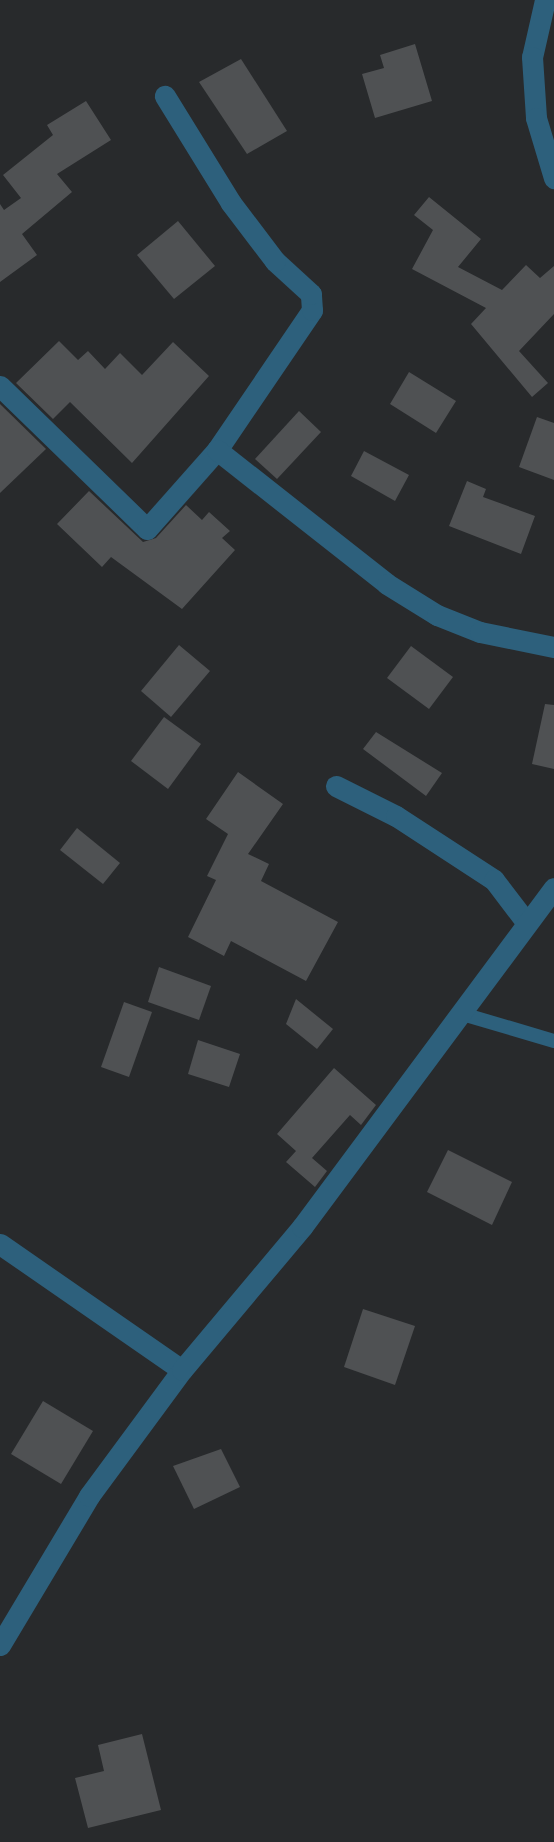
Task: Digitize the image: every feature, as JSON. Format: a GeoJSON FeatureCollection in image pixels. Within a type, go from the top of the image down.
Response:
{"type":"FeatureCollection","features":[{"type":"Feature","properties":{"kind":"street"},"geometry":{"type":"LineString","coordinates":[[545,0],[532,57],[536,118],[554,178]]}},
{"type":"Feature","properties":{"kind":"street"},"geometry":{"type":"LineString","coordinates":[[0,386],[147,528],[217,450],[314,301],[231,203],[165,96]]}},
{"type":"Feature","properties":{"kind":"street"},"geometry":{"type":"LineString","coordinates":[[217,450],[387,584],[437,615],[480,632],[554,647]]}},
{"type":"Feature","properties":{"kind":"street"},"geometry":{"type":"LineString","coordinates":[[336,786],[396,816],[494,880],[526,922]]}},
{"type":"Feature","properties":{"kind":"street"},"geometry":{"type":"LineString","coordinates":[[0,1645],[89,1496],[181,1370],[302,1227],[526,922],[554,888]]}},
{"type":"Feature","properties":{"kind":"street"},"geometry":{"type":"LineString","coordinates":[[0,1244],[181,1370]]}},
{"type":"Feature","properties":{"kind":"lane"},"geometry":{"type":"LineString","coordinates":[[459,1013],[554,1041]]}},
{"type":"Feature","properties":{"kind":"building"},"geometry":{"type":"Polygon","coordinates":[[[415,44],[432,101],[375,118],[362,74],[384,68],[380,55],[415,44]]]}},
{"type":"Feature","properties":{"kind":"building"},"geometry":{"type":"Polygon","coordinates":[[[241,59],[287,131],[247,154],[199,82],[241,59]]]}},
{"type":"Feature","properties":{"kind":"building"},"geometry":{"type":"Polygon","coordinates":[[[86,101],[111,140],[57,174],[72,192],[22,234],[37,255],[0,282],[0,204],[4,210],[21,198],[3,175],[53,135],[47,125],[86,101]]]}},
{"type":"Feature","properties":{"kind":"building"},"geometry":{"type":"Polygon","coordinates":[[[429,197],[481,239],[458,267],[502,290],[526,265],[540,278],[554,266],[554,314],[519,351],[548,383],[532,397],[471,324],[486,308],[412,269],[433,230],[414,215],[429,197]]]}},
{"type":"Feature","properties":{"kind":"building"},"geometry":{"type":"Polygon","coordinates":[[[178,221],[215,266],[174,299],[137,255],[178,221]]]}},
{"type":"Feature","properties":{"kind":"building"},"geometry":{"type":"Polygon","coordinates":[[[59,341],[78,360],[88,351],[105,369],[120,353],[142,375],[173,342],[209,376],[132,463],[70,402],[53,419],[16,383],[59,341]]]}},
{"type":"Feature","properties":{"kind":"building"},"geometry":{"type":"Polygon","coordinates":[[[409,372],[456,401],[436,433],[390,404],[409,372]]]}},
{"type":"Feature","properties":{"kind":"building"},"geometry":{"type":"Polygon","coordinates":[[[0,404],[46,449],[0,493],[0,404]]]}},
{"type":"Feature","properties":{"kind":"building"},"geometry":{"type":"Polygon","coordinates":[[[299,411],[321,432],[277,479],[255,459],[299,411]]]}},
{"type":"Feature","properties":{"kind":"building"},"geometry":{"type":"Polygon","coordinates":[[[537,417],[554,423],[554,480],[519,467],[537,417]]]}},
{"type":"Feature","properties":{"kind":"building"},"geometry":{"type":"Polygon","coordinates":[[[364,451],[409,475],[395,501],[351,476],[364,451]]]}},
{"type":"Feature","properties":{"kind":"building"},"geometry":{"type":"Polygon","coordinates":[[[467,481],[486,489],[483,497],[535,516],[521,554],[449,526],[467,481]]]}},
{"type":"Feature","properties":{"kind":"building"},"geometry":{"type":"Polygon","coordinates":[[[89,491],[143,542],[156,538],[186,505],[202,520],[209,512],[230,531],[222,538],[235,550],[182,609],[111,557],[102,567],[57,524],[89,491]]]}},
{"type":"Feature","properties":{"kind":"building"},"geometry":{"type":"Polygon","coordinates":[[[179,645],[210,671],[171,717],[141,691],[179,645]]]}},
{"type":"Feature","properties":{"kind":"building"},"geometry":{"type":"Polygon","coordinates":[[[411,646],[453,677],[429,709],[387,678],[411,646]]]}},
{"type":"Feature","properties":{"kind":"building"},"geometry":{"type":"Polygon","coordinates":[[[545,704],[554,705],[554,769],[532,764],[545,704]]]}},
{"type":"Feature","properties":{"kind":"building"},"geometry":{"type":"Polygon","coordinates":[[[164,717],[201,744],[168,789],[131,761],[164,717]]]}},
{"type":"Feature","properties":{"kind":"building"},"geometry":{"type":"Polygon","coordinates":[[[376,732],[442,773],[426,796],[363,749],[376,732]]]}},
{"type":"Feature","properties":{"kind":"building"},"geometry":{"type":"Polygon","coordinates":[[[238,772],[283,804],[248,854],[269,864],[261,881],[338,922],[306,981],[231,941],[224,956],[188,937],[216,880],[207,876],[228,834],[206,819],[238,772]]]}},
{"type":"Feature","properties":{"kind":"building"},"geometry":{"type":"Polygon","coordinates":[[[77,828],[120,863],[103,884],[60,850],[77,828]]]}},
{"type":"Feature","properties":{"kind":"building"},"geometry":{"type":"Polygon","coordinates":[[[159,967],[211,986],[199,1020],[148,1002],[159,967]]]}},
{"type":"Feature","properties":{"kind":"building"},"geometry":{"type":"Polygon","coordinates":[[[296,999],[333,1029],[317,1049],[286,1024],[296,999]]]}},
{"type":"Feature","properties":{"kind":"building"},"geometry":{"type":"Polygon","coordinates":[[[124,1002],[152,1012],[129,1077],[101,1067],[124,1002]]]}},
{"type":"Feature","properties":{"kind":"building"},"geometry":{"type":"Polygon","coordinates":[[[198,1040],[240,1054],[229,1087],[188,1074],[198,1040]]]}},
{"type":"Feature","properties":{"kind":"building"},"geometry":{"type":"Polygon","coordinates":[[[334,1068],[376,1105],[361,1125],[350,1115],[312,1158],[327,1171],[315,1187],[286,1162],[296,1151],[277,1134],[334,1068]]]}},
{"type":"Feature","properties":{"kind":"building"},"geometry":{"type":"Polygon","coordinates":[[[448,1150],[512,1182],[492,1225],[427,1192],[448,1150]]]}},
{"type":"Feature","properties":{"kind":"building"},"geometry":{"type":"Polygon","coordinates":[[[363,1309],[415,1326],[395,1385],[344,1367],[363,1309]]]}},
{"type":"Feature","properties":{"kind":"building"},"geometry":{"type":"Polygon","coordinates":[[[43,1401],[93,1431],[61,1484],[11,1454],[43,1401]]]}},
{"type":"Feature","properties":{"kind":"building"},"geometry":{"type":"Polygon","coordinates":[[[221,1449],[240,1487],[194,1509],[173,1466],[221,1449]]]}},
{"type":"Feature","properties":{"kind":"building"},"geometry":{"type":"Polygon","coordinates":[[[142,1734],[161,1810],[88,1828],[75,1778],[104,1771],[98,1745],[142,1734]]]}}]}
